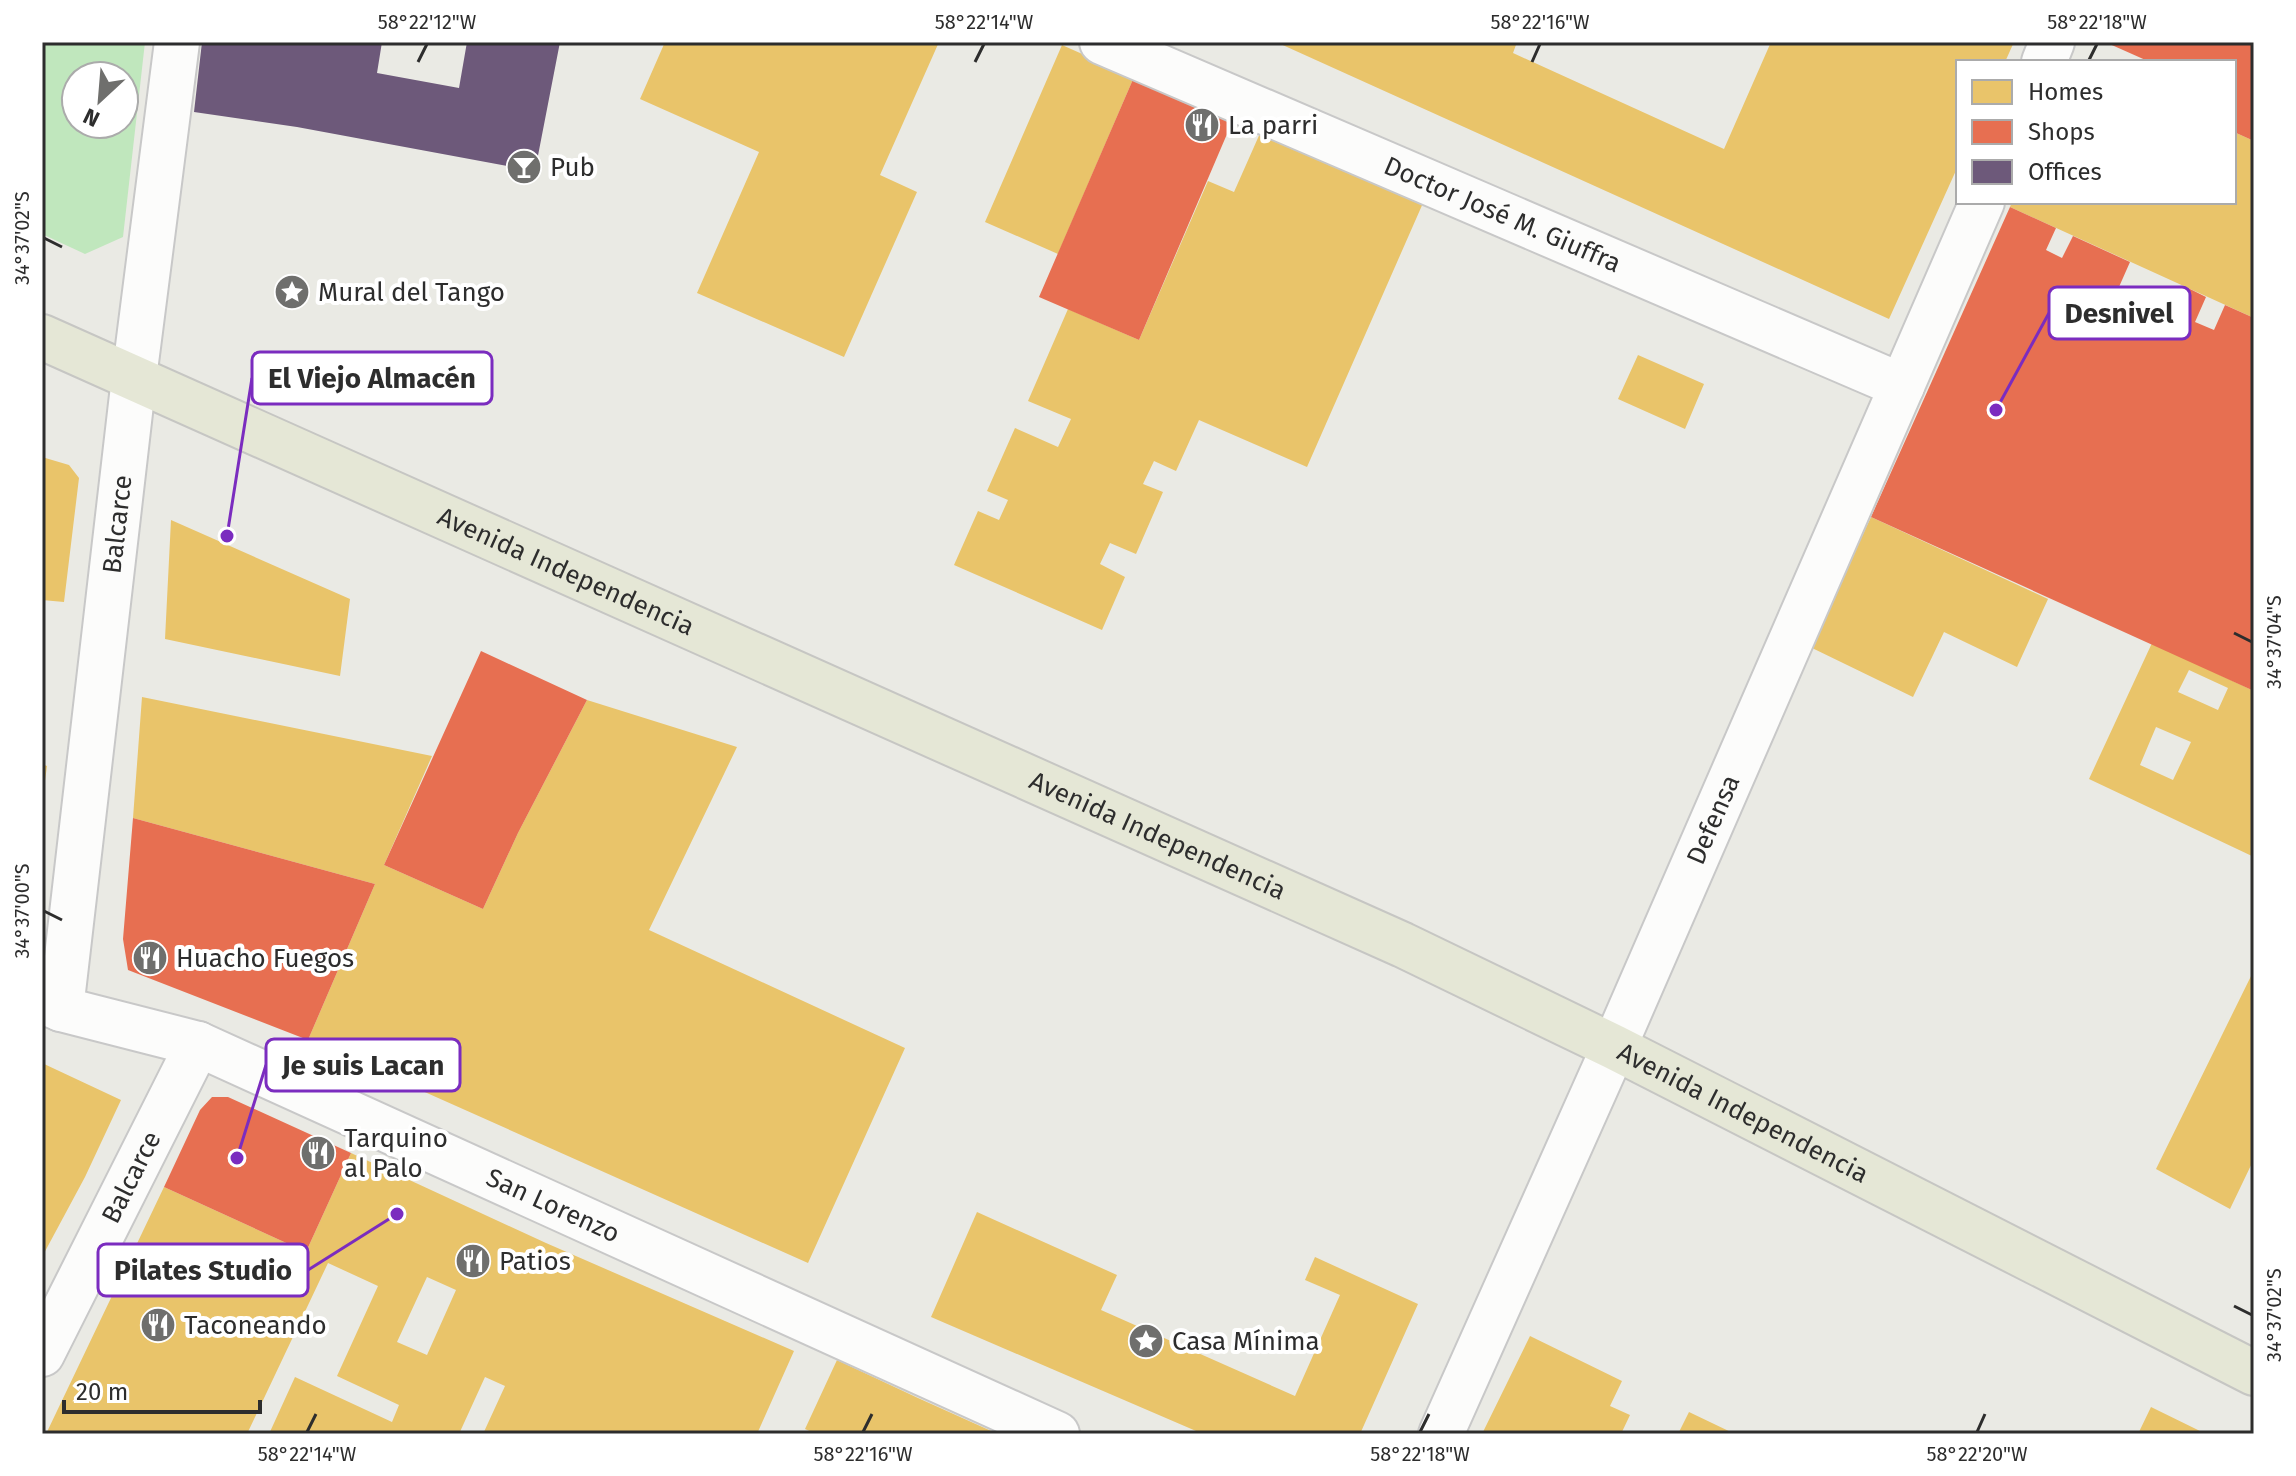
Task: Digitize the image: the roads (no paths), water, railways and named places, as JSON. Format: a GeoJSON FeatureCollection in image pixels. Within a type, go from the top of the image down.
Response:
{"type":"FeatureCollection","features":[{"type":"Feature","properties":{"kind":"main road","name":"Avenida Independencia"},"geometry":{"type":"LineString","coordinates":[[42,337],[1403,945],[1614,1047],[2254,1373]]}},
{"type":"Feature","properties":{"kind":"street","name":"Balcarce"},"geometry":{"type":"LineString","coordinates":[[51,1005],[177,42]]}},
{"type":"Feature","properties":{"kind":"street","name":"Doctor José M. Giuffra"},"geometry":{"type":"LineString","coordinates":[[1102,42],[1902,386]]}},
{"type":"Feature","properties":{"kind":"street","name":"Defensa"},"geometry":{"type":"LineString","coordinates":[[1441,1434],[1614,1047],[1981,204]]}},
{"type":"Feature","properties":{"kind":"street","name":"San Lorenzo"},"geometry":{"type":"LineString","coordinates":[[51,1005],[198,1044],[1057,1434]]}},
{"type":"Feature","properties":{"kind":"street","name":"Balcarce"},"geometry":{"type":"LineString","coordinates":[[42,1354],[198,1044]]}},
{"type":"Feature","properties":{"kind":"place","name":"La parri"},"geometry":{"type":"Point","coordinates":[1202,125]}},
{"type":"Feature","properties":{"kind":"place","name":"Pub"},"geometry":{"type":"Point","coordinates":[524,167]}},
{"type":"Feature","properties":{"kind":"place","name":"Mural del Tango"},"geometry":{"type":"Point","coordinates":[292,292]}},
{"type":"Feature","properties":{"kind":"place","name":"Desnivel"},"geometry":{"type":"Point","coordinates":[1996,410]}},
{"type":"Feature","properties":{"kind":"place","name":"El Viejo Almacén"},"geometry":{"type":"Point","coordinates":[227,536]}},
{"type":"Feature","properties":{"kind":"place","name":"Huacho Fuegos"},"geometry":{"type":"Point","coordinates":[150,958]}},
{"type":"Feature","properties":{"kind":"place","name":"Tarquino al Palo"},"geometry":{"type":"Point","coordinates":[318,1153]}},
{"type":"Feature","properties":{"kind":"place","name":"Je suis Lacan"},"geometry":{"type":"Point","coordinates":[237,1158]}},
{"type":"Feature","properties":{"kind":"place","name":"Pilates Studio"},"geometry":{"type":"Point","coordinates":[397,1214]}},
{"type":"Feature","properties":{"kind":"place","name":"Patios"},"geometry":{"type":"Point","coordinates":[473,1261]}},
{"type":"Feature","properties":{"kind":"place","name":"Taconeando"},"geometry":{"type":"Point","coordinates":[158,1325]}},
{"type":"Feature","properties":{"kind":"place","name":"Casa Mínima"},"geometry":{"type":"Point","coordinates":[1146,1341]}}]}
